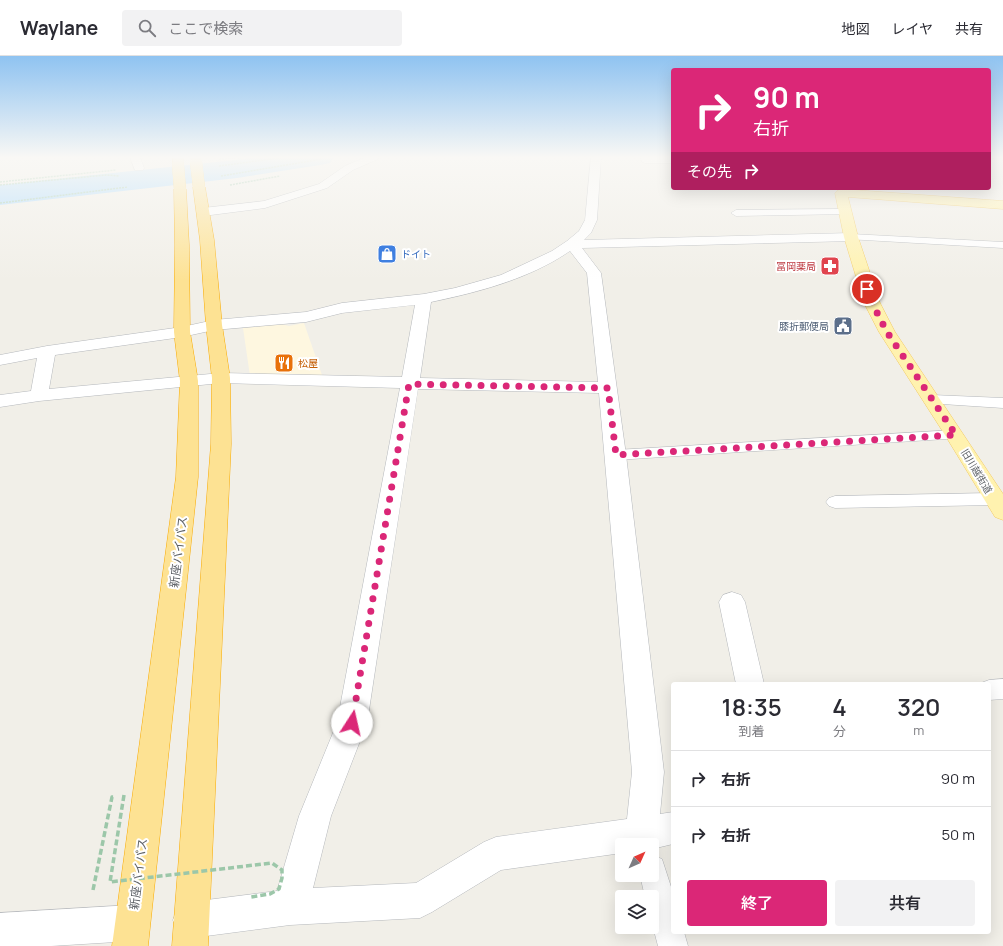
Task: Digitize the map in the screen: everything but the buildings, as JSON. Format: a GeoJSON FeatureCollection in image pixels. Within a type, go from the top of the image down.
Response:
{"type":"FeatureCollection","features":[{"type":"Feature","properties":{"kind":"highway","name":"新座バイパス"},"geometry":{"type":"LineString","coordinates":[[131,934],[187,477],[189,381],[182,332],[182,244],[188,199]]}},
{"type":"Feature","properties":{"kind":"highway","name":"新座バイパス"},"geometry":{"type":"LineString","coordinates":[[190,933],[221,444],[221,378],[214,326],[203,212],[196,199]]}},
{"type":"Feature","properties":{"kind":"main road","name":"旧川越街道"},"geometry":{"type":"LineString","coordinates":[[842,199],[851,237],[872,303],[887,332],[956,435],[999,505]]}},
{"type":"Feature","properties":{"kind":"main road","name":"旧川越街道"},"geometry":{"type":"LineString","coordinates":[[916,199],[1003,205]]}},
{"type":"Feature","properties":{"kind":"street"},"geometry":{"type":"LineString","coordinates":[[203,212],[265,204],[283,199]]}},
{"type":"Feature","properties":{"kind":"street"},"geometry":{"type":"LineString","coordinates":[[0,360],[214,326],[306,317],[342,308],[424,299],[458,292],[506,278],[557,254],[572,244],[584,233],[591,220],[593,199]]}},
{"type":"Feature","properties":{"kind":"street"},"geometry":{"type":"LineString","coordinates":[[572,244],[851,237]]}},
{"type":"Feature","properties":{"kind":"street"},"geometry":{"type":"LineString","coordinates":[[572,244],[594,273],[608,388],[648,772],[644,838]]}},
{"type":"Feature","properties":{"kind":"street"},"geometry":{"type":"LineString","coordinates":[[290,907],[315,816],[352,723],[424,299]]}},
{"type":"Feature","properties":{"kind":"street"},"geometry":{"type":"LineString","coordinates":[[39,395],[46,352]]}},
{"type":"Feature","properties":{"kind":"street"},"geometry":{"type":"LineString","coordinates":[[0,401],[39,395],[221,378],[608,388]]}},
{"type":"Feature","properties":{"kind":"street"},"geometry":{"type":"LineString","coordinates":[[732,602],[750,682]]}},
{"type":"Feature","properties":{"kind":"street"},"geometry":{"type":"LineString","coordinates":[[647,838],[671,829]]}},
{"type":"Feature","properties":{"kind":"street"},"geometry":{"type":"LineString","coordinates":[[190,933],[290,907],[420,900],[496,854],[615,842]]}},
{"type":"Feature","properties":{"kind":"street"},"geometry":{"type":"LineString","coordinates":[[0,931],[85,926],[131,934]]}},
{"type":"Feature","properties":{"kind":"lane"},"geometry":{"type":"LineString","coordinates":[[736,213],[845,212]]}},
{"type":"Feature","properties":{"kind":"lane"},"geometry":{"type":"LineString","coordinates":[[851,237],[1003,245]]}},
{"type":"Feature","properties":{"kind":"lane"},"geometry":{"type":"LineString","coordinates":[[932,400],[1003,403]]}},
{"type":"Feature","properties":{"kind":"lane"},"geometry":{"type":"LineString","coordinates":[[616,455],[956,435]]}},
{"type":"Feature","properties":{"kind":"lane"},"geometry":{"type":"LineString","coordinates":[[835,502],[999,505]]}},
{"type":"Feature","properties":{"kind":"lane"},"geometry":{"type":"LineString","coordinates":[[991,690],[1003,689]]}},
{"type":"Feature","properties":{"kind":"lane"},"geometry":{"type":"LineString","coordinates":[[656,882],[673,946]]}},
{"type":"Feature","properties":{"kind":"path"},"geometry":{"type":"LineString","coordinates":[[85,926],[112,798],[124,795],[110,882],[272,863],[282,870],[283,880],[280,889],[270,895],[251,897]]}},
{"type":"Feature","properties":{"kind":"shaded area"},"geometry":{"type":"Polygon","coordinates":[[[304,323],[323,378],[250,376],[243,328],[281,324],[289,326],[304,323]]]}},
{"type":"Feature","properties":{"kind":"place","name":"ドイト"},"geometry":{"type":"Point","coordinates":[387,254]}},
{"type":"Feature","properties":{"kind":"place","name":"冨岡薬局"},"geometry":{"type":"Point","coordinates":[830,266]}},
{"type":"Feature","properties":{"kind":"place","name":"膝折郵便局"},"geometry":{"type":"Point","coordinates":[843,326]}},
{"type":"Feature","properties":{"kind":"place","name":"松屋"},"geometry":{"type":"Point","coordinates":[284,363]}},
{"type":"Feature","properties":{"kind":"route"},"geometry":{"type":"LineString","coordinates":[[352,723],[409,384],[608,388],[616,455],[956,435],[887,332],[872,303],[867,289]]}}]}
